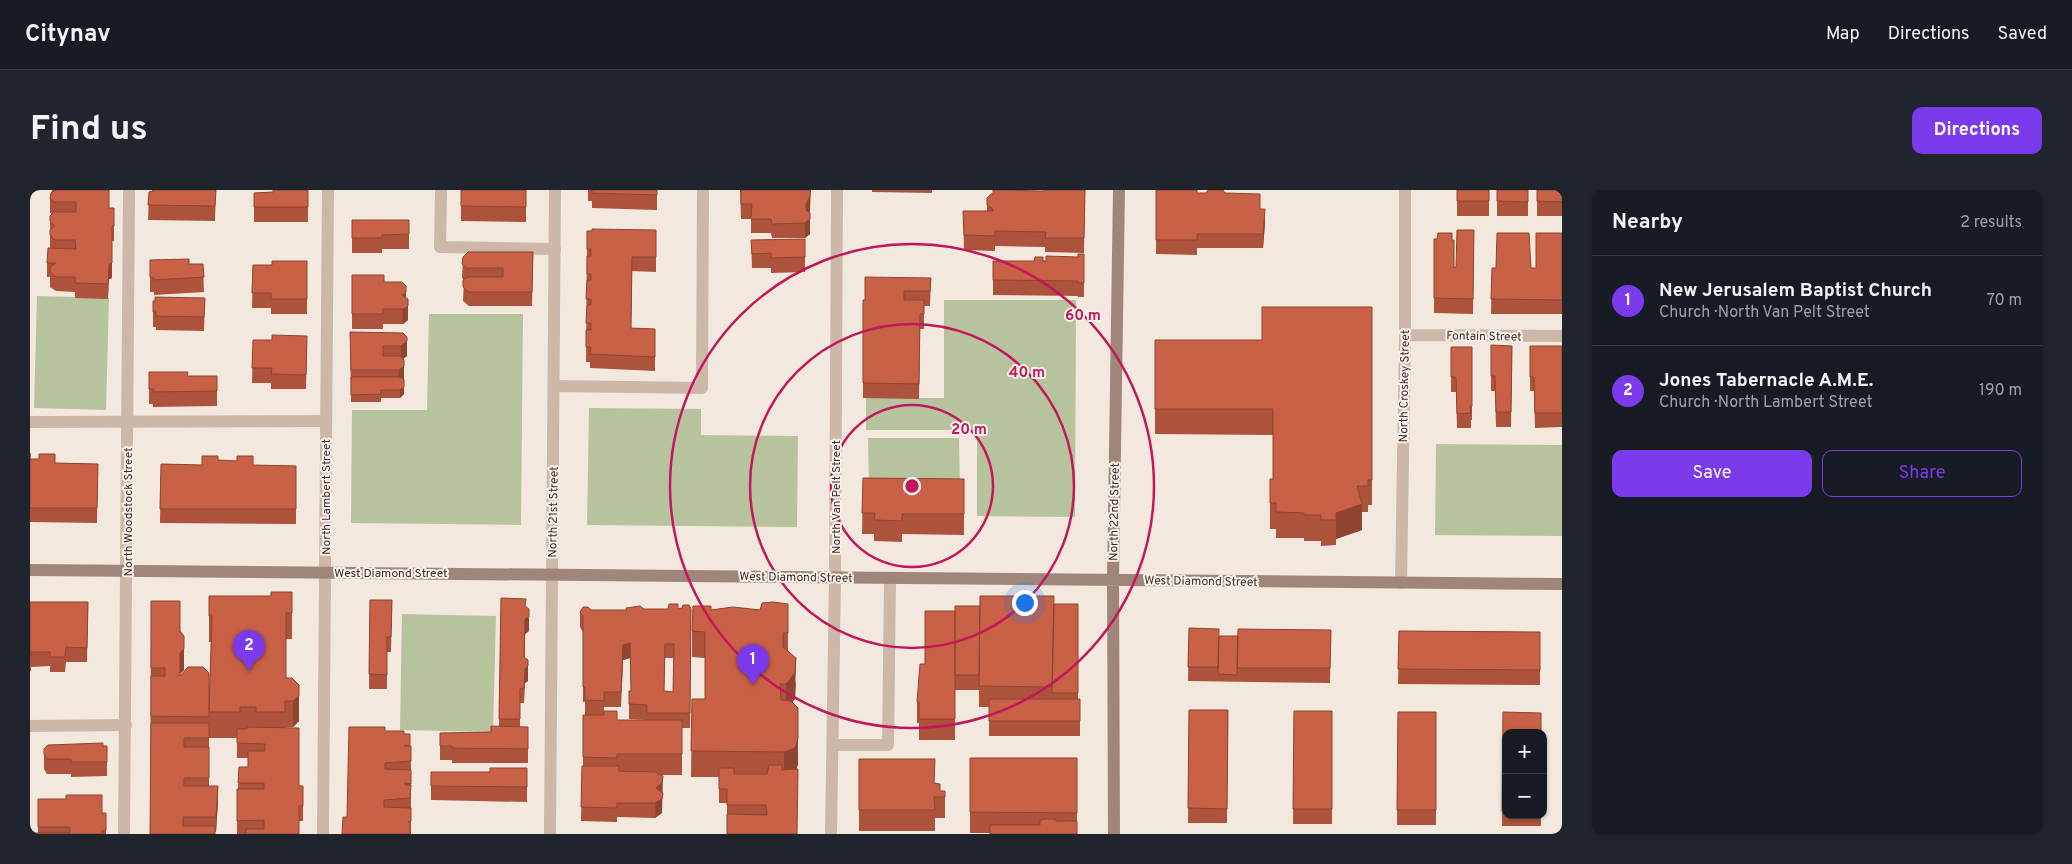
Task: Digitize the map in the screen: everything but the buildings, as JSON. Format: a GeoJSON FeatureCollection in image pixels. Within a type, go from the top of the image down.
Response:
{"type":"FeatureCollection","features":[{"type":"Feature","properties":{"kind":"main road","name":"North 22nd Street"},"geometry":{"type":"LineString","coordinates":[[1114,834],[1113,580],[1119,190]]}},
{"type":"Feature","properties":{"kind":"main road","name":"West Diamond Street"},"geometry":{"type":"LineString","coordinates":[[30,570],[1562,584]]}},
{"type":"Feature","properties":{"kind":"street","name":"North Woodstock Street"},"geometry":{"type":"LineString","coordinates":[[124,834],[128,571],[129,190]]}},
{"type":"Feature","properties":{"kind":"street","name":"North Lambert Street"},"geometry":{"type":"LineString","coordinates":[[323,834],[328,190]]}},
{"type":"Feature","properties":{"kind":"street"},"geometry":{"type":"LineString","coordinates":[[441,190],[440,247],[555,249]]}},
{"type":"Feature","properties":{"kind":"street","name":"North 21st Street"},"geometry":{"type":"LineString","coordinates":[[550,834],[555,190]]}},
{"type":"Feature","properties":{"kind":"street"},"geometry":{"type":"LineString","coordinates":[[554,386],[702,388],[702,190]]}},
{"type":"Feature","properties":{"kind":"street","name":"North Van Pelt Street"},"geometry":{"type":"LineString","coordinates":[[832,834],[837,190]]}},
{"type":"Feature","properties":{"kind":"street","name":"North Croskey Street"},"geometry":{"type":"LineString","coordinates":[[1400,583],[1405,335],[1405,190]]}},
{"type":"Feature","properties":{"kind":"street","name":"Fontain Street"},"geometry":{"type":"LineString","coordinates":[[1405,335],[1562,336]]}},
{"type":"Feature","properties":{"kind":"street"},"geometry":{"type":"LineString","coordinates":[[30,422],[326,421]]}},
{"type":"Feature","properties":{"kind":"street"},"geometry":{"type":"LineString","coordinates":[[833,744],[888,745],[890,578]]}},
{"type":"Feature","properties":{"kind":"street"},"geometry":{"type":"LineString","coordinates":[[30,726],[126,725]]}},
{"type":"Feature","properties":{"kind":"green space"},"geometry":{"type":"Polygon","coordinates":[[[37,296],[109,298],[106,410],[34,408],[37,296]]]}},
{"type":"Feature","properties":{"kind":"green space"},"geometry":{"type":"Polygon","coordinates":[[[944,300],[1076,300],[1075,517],[977,516],[977,430],[866,430],[866,398],[944,398],[944,300]]]}},
{"type":"Feature","properties":{"kind":"green space"},"geometry":{"type":"Polygon","coordinates":[[[429,314],[523,314],[521,525],[351,523],[352,410],[427,410],[429,314]]]}},
{"type":"Feature","properties":{"kind":"green space"},"geometry":{"type":"Polygon","coordinates":[[[589,408],[701,409],[701,435],[798,436],[797,527],[587,525],[589,408]]]}},
{"type":"Feature","properties":{"kind":"green space"},"geometry":{"type":"Polygon","coordinates":[[[868,438],[959,438],[960,490],[869,490],[868,438]]]}},
{"type":"Feature","properties":{"kind":"green space"},"geometry":{"type":"Polygon","coordinates":[[[1436,444],[1562,445],[1562,536],[1435,535],[1436,444]]]}},
{"type":"Feature","properties":{"kind":"green space"},"geometry":{"type":"Polygon","coordinates":[[[402,614],[496,616],[493,732],[400,730],[402,614]]]}},
{"type":"Feature","properties":{"kind":"place","name":"Jones Tabernacle A.M.E."},"geometry":{"type":"Point","coordinates":[249,671]}},
{"type":"Feature","properties":{"kind":"place","name":"New Jerusalem Baptist Church"},"geometry":{"type":"Point","coordinates":[753,685]}}]}
